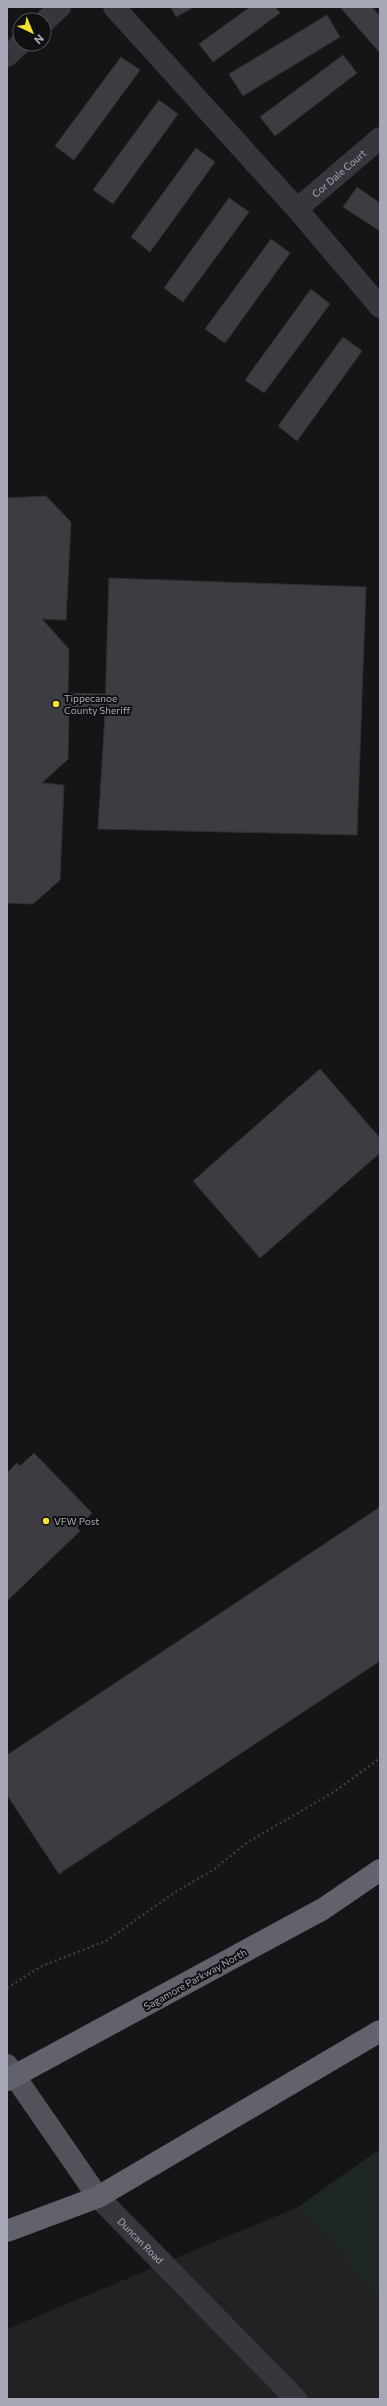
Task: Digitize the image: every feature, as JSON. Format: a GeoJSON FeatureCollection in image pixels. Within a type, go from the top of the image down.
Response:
{"type":"FeatureCollection","features":[{"type":"Feature","properties":{"kind":"highway","name":"Sagamore Parkway North"},"geometry":{"type":"LineString","coordinates":[[10,2074],[323,1909],[380,1870]]}},
{"type":"Feature","properties":{"kind":"highway"},"geometry":{"type":"LineString","coordinates":[[7,2231],[98,2197],[380,2031]]}},
{"type":"Feature","properties":{"kind":"main road","name":"Duncan Road"},"geometry":{"type":"LineString","coordinates":[[10,2074],[98,2197]]}},
{"type":"Feature","properties":{"kind":"street"},"geometry":{"type":"LineString","coordinates":[[52,14],[60,7]]}},
{"type":"Feature","properties":{"kind":"street"},"geometry":{"type":"LineString","coordinates":[[114,7],[297,209],[380,307]]}},
{"type":"Feature","properties":{"kind":"street","name":"Cor Dale Court"},"geometry":{"type":"LineString","coordinates":[[297,209],[380,138]]}},
{"type":"Feature","properties":{"kind":"street","name":"Duncan Road"},"geometry":{"type":"LineString","coordinates":[[98,2197],[296,2399]]}},
{"type":"Feature","properties":{"kind":"path"},"geometry":{"type":"LineString","coordinates":[[7,1988],[42,1966],[106,1942],[177,1891],[213,1870],[248,1842],[334,1792],[380,1758]]}},
{"type":"Feature","properties":{"kind":"shaded area"},"geometry":{"type":"Polygon","coordinates":[[[380,2149],[380,2297],[298,2207],[380,2149]]]}},
{"type":"Feature","properties":{"kind":"shaded area"},"geometry":{"type":"Polygon","coordinates":[[[298,2207],[380,2297],[380,2399],[7,2399],[7,2329],[298,2207]]]}},
{"type":"Feature","properties":{"kind":"building"},"geometry":{"type":"Polygon","coordinates":[[[171,7],[194,7],[176,17],[171,7]]]}},
{"type":"Feature","properties":{"kind":"building"},"geometry":{"type":"Polygon","coordinates":[[[250,7],[275,7],[280,13],[213,62],[199,44],[250,7]]]}},
{"type":"Feature","properties":{"kind":"building"},"geometry":{"type":"Polygon","coordinates":[[[340,7],[372,7],[380,16],[380,53],[340,7]]]}},
{"type":"Feature","properties":{"kind":"building"},"geometry":{"type":"Polygon","coordinates":[[[327,15],[340,37],[243,96],[229,74],[327,15]]]}},
{"type":"Feature","properties":{"kind":"building"},"geometry":{"type":"Polygon","coordinates":[[[343,55],[357,73],[275,136],[260,117],[343,55]]]}},
{"type":"Feature","properties":{"kind":"building"},"geometry":{"type":"Polygon","coordinates":[[[121,57],[140,70],[74,160],[55,146],[121,57]]]}},
{"type":"Feature","properties":{"kind":"building"},"geometry":{"type":"Polygon","coordinates":[[[159,100],[178,114],[113,204],[93,190],[159,100]]]}},
{"type":"Feature","properties":{"kind":"building"},"geometry":{"type":"Polygon","coordinates":[[[196,148],[215,162],[150,252],[131,237],[196,148]]]}},
{"type":"Feature","properties":{"kind":"building"},"geometry":{"type":"Polygon","coordinates":[[[357,187],[380,203],[380,231],[343,207],[357,187]]]}},
{"type":"Feature","properties":{"kind":"building"},"geometry":{"type":"Polygon","coordinates":[[[229,198],[249,212],[183,302],[164,288],[229,198]]]}},
{"type":"Feature","properties":{"kind":"building"},"geometry":{"type":"Polygon","coordinates":[[[271,239],[290,253],[225,343],[205,329],[271,239]]]}},
{"type":"Feature","properties":{"kind":"building"},"geometry":{"type":"Polygon","coordinates":[[[311,289],[330,304],[264,393],[245,380],[311,289]]]}},
{"type":"Feature","properties":{"kind":"building"},"geometry":{"type":"Polygon","coordinates":[[[343,337],[362,351],[297,441],[278,426],[343,337]]]}},
{"type":"Feature","properties":{"kind":"building","name":"Tippecanoe County Sheriff"},"geometry":{"type":"Polygon","coordinates":[[[46,496],[71,522],[66,620],[42,619],[69,649],[68,693],[105,694],[105,713],[69,713],[68,759],[42,783],[64,785],[60,880],[33,904],[7,903],[7,498],[46,496]]]}},
{"type":"Feature","properties":{"kind":"building"},"geometry":{"type":"Polygon","coordinates":[[[109,578],[366,587],[357,835],[98,829],[105,713],[109,578]]]}},
{"type":"Feature","properties":{"kind":"building"},"geometry":{"type":"Polygon","coordinates":[[[320,1069],[380,1138],[380,1153],[260,1258],[193,1181],[320,1069]]]}},
{"type":"Feature","properties":{"kind":"building","name":"VFW Post"},"geometry":{"type":"Polygon","coordinates":[[[34,1453],[92,1513],[77,1528],[80,1531],[7,1601],[7,1473],[17,1463],[20,1466],[34,1453]]]}},
{"type":"Feature","properties":{"kind":"building"},"geometry":{"type":"Polygon","coordinates":[[[380,1507],[380,1661],[59,1874],[7,1795],[7,1755],[380,1507]]]}},
{"type":"Feature","properties":{"kind":"place","name":"Tippecanoe County Sheriff"},"geometry":{"type":"Point","coordinates":[56,704]}},
{"type":"Feature","properties":{"kind":"place","name":"VFW Post"},"geometry":{"type":"Point","coordinates":[46,1521]}}]}
